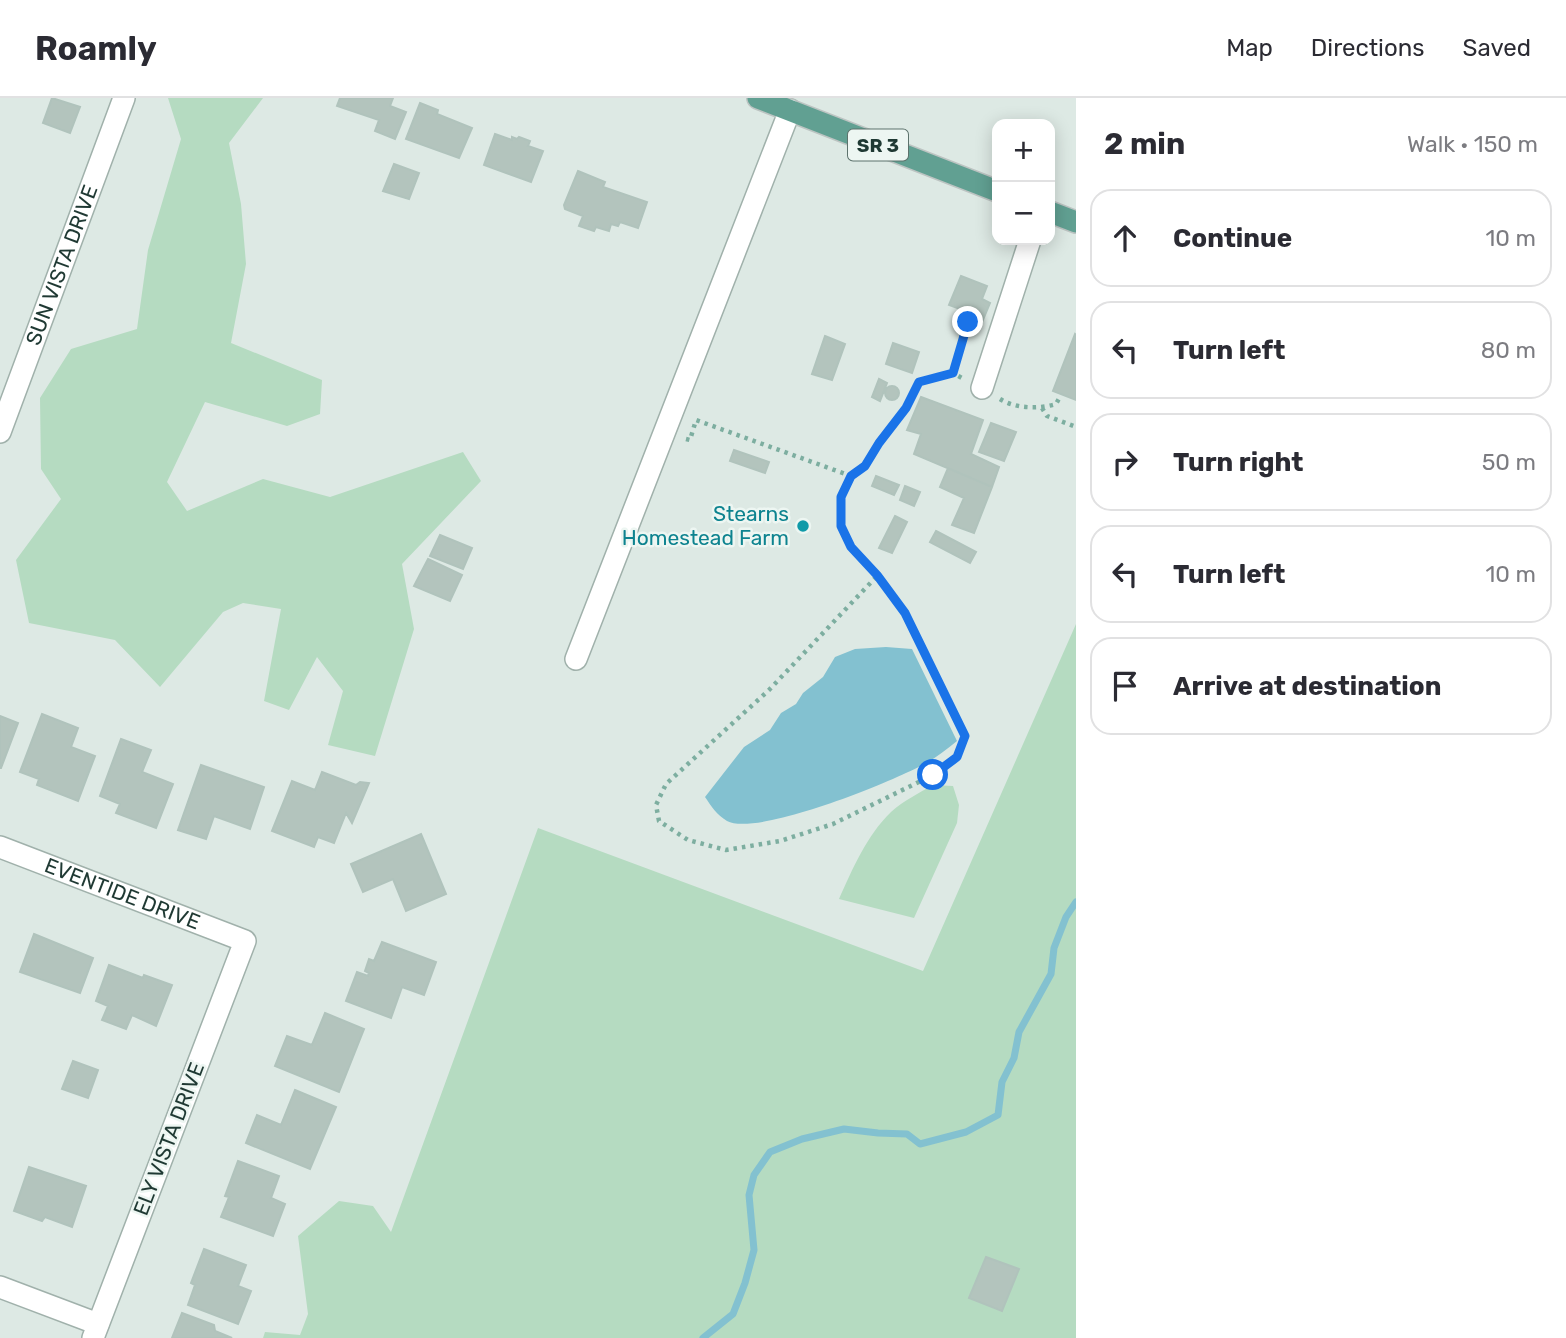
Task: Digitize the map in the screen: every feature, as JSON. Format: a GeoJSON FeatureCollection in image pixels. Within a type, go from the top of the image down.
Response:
{"type":"FeatureCollection","features":[{"type":"Feature","properties":{"kind":"main road","name":"SR 3"},"geometry":{"type":"LineString","coordinates":[[758,98],[992,189]]}},
{"type":"Feature","properties":{"kind":"main road"},"geometry":{"type":"LineString","coordinates":[[1055,214],[1076,222]]}},
{"type":"Feature","properties":{"kind":"street","name":"SUN VISTA DRIVE"},"geometry":{"type":"LineString","coordinates":[[0,432],[124,98]]}},
{"type":"Feature","properties":{"kind":"street"},"geometry":{"type":"LineString","coordinates":[[576,659],[790,110]]}},
{"type":"Feature","properties":{"kind":"street"},"geometry":{"type":"LineString","coordinates":[[982,388],[1028,245]]}},
{"type":"Feature","properties":{"kind":"street","name":"EVENTIDE DRIVE"},"geometry":{"type":"LineString","coordinates":[[0,847],[245,941]]}},
{"type":"Feature","properties":{"kind":"street","name":"ELY VISTA DRIVE"},"geometry":{"type":"LineString","coordinates":[[96,1331],[245,941]]}},
{"type":"Feature","properties":{"kind":"street"},"geometry":{"type":"LineString","coordinates":[[0,1287],[96,1331]]}},
{"type":"Feature","properties":{"kind":"path"},"geometry":{"type":"LineString","coordinates":[[953,373],[968,322]]}},
{"type":"Feature","properties":{"kind":"path"},"geometry":{"type":"LineString","coordinates":[[877,575],[769,690],[666,784],[656,805],[659,821],[688,840],[726,850],[780,841],[833,824],[933,775],[957,757],[965,736],[905,613],[877,575],[851,547],[841,526],[841,497],[851,476],[865,466],[906,408],[919,382],[953,373],[1006,402],[1042,408],[1056,404],[1061,395]]}},
{"type":"Feature","properties":{"kind":"path"},"geometry":{"type":"LineString","coordinates":[[1042,408],[1047,416],[1076,427]]}},
{"type":"Feature","properties":{"kind":"path"},"geometry":{"type":"LineString","coordinates":[[679,436],[690,440],[696,420],[851,476]]}},
{"type":"Feature","properties":{"kind":"green space"},"geometry":{"type":"Polygon","coordinates":[[[168,98],[263,98],[229,143],[241,204],[246,264],[231,343],[322,380],[320,414],[287,426],[205,402],[167,482],[187,511],[263,479],[330,497],[463,452],[481,481],[402,564],[414,629],[375,756],[328,745],[343,691],[317,657],[289,710],[264,701],[281,609],[243,603],[223,612],[160,687],[115,640],[29,623],[16,560],[61,499],[41,469],[40,398],[71,349],[137,329],[148,250],[181,139],[168,98]]]}},
{"type":"Feature","properties":{"kind":"green space"},"geometry":{"type":"Polygon","coordinates":[[[1076,624],[1076,1338],[263,1338],[265,1332],[300,1335],[308,1314],[298,1236],[339,1201],[373,1206],[391,1232],[538,828],[923,971],[1076,624]]]}},
{"type":"Feature","properties":{"kind":"green space"},"geometry":{"type":"Polygon","coordinates":[[[933,785],[953,786],[959,805],[957,823],[914,918],[839,899],[861,853],[882,821],[901,804],[933,785]]]}},
{"type":"Feature","properties":{"kind":"water"},"geometry":{"type":"Polygon","coordinates":[[[855,649],[912,649],[957,741],[910,771],[826,805],[766,821],[743,824],[727,821],[717,813],[705,797],[744,747],[770,730],[781,713],[796,704],[803,693],[823,677],[835,657],[855,649]]]}},
{"type":"Feature","properties":{"kind":"building"},"geometry":{"type":"Polygon","coordinates":[[[52,98],[80,107],[70,133],[43,123],[52,98]]]}},
{"type":"Feature","properties":{"kind":"building"},"geometry":{"type":"Polygon","coordinates":[[[340,98],[393,98],[390,106],[406,112],[395,139],[375,131],[379,120],[337,106],[340,98]]]}},
{"type":"Feature","properties":{"kind":"building"},"geometry":{"type":"Polygon","coordinates":[[[420,103],[438,110],[437,114],[472,128],[459,158],[406,139],[420,103]]]}},
{"type":"Feature","properties":{"kind":"building"},"geometry":{"type":"Polygon","coordinates":[[[495,134],[512,140],[512,137],[519,137],[530,141],[528,146],[543,151],[531,182],[484,165],[495,134]]]}},
{"type":"Feature","properties":{"kind":"building"},"geometry":{"type":"Polygon","coordinates":[[[394,164],[419,173],[409,199],[383,191],[394,164]]]}},
{"type":"Feature","properties":{"kind":"building"},"geometry":{"type":"Polygon","coordinates":[[[578,171],[605,182],[603,187],[647,202],[638,228],[620,222],[618,226],[611,224],[609,231],[596,227],[594,231],[579,226],[583,216],[565,209],[564,205],[578,171]]]}},
{"type":"Feature","properties":{"kind":"building"},"geometry":{"type":"Polygon","coordinates":[[[961,276],[987,286],[982,299],[990,303],[980,327],[959,318],[963,310],[949,305],[961,276]]]}},
{"type":"Feature","properties":{"kind":"building"},"geometry":{"type":"Polygon","coordinates":[[[1076,335],[1076,400],[1053,391],[1076,335]]]}},
{"type":"Feature","properties":{"kind":"building"},"geometry":{"type":"Polygon","coordinates":[[[825,336],[845,344],[832,380],[812,374],[825,336]]]}},
{"type":"Feature","properties":{"kind":"building"},"geometry":{"type":"Polygon","coordinates":[[[893,343],[919,352],[912,373],[886,364],[893,343]]]}},
{"type":"Feature","properties":{"kind":"building"},"geometry":{"type":"Polygon","coordinates":[[[879,379],[887,383],[880,401],[872,397],[879,379]]]}},
{"type":"Feature","properties":{"kind":"building"},"geometry":{"type":"Polygon","coordinates":[[[889,386],[895,386],[899,393],[895,400],[889,400],[885,396],[885,390],[889,386]]]}},
{"type":"Feature","properties":{"kind":"building"},"geometry":{"type":"Polygon","coordinates":[[[921,397],[983,420],[971,454],[999,467],[992,487],[914,454],[921,434],[907,430],[921,397]]]}},
{"type":"Feature","properties":{"kind":"building"},"geometry":{"type":"Polygon","coordinates":[[[991,423],[1016,432],[1004,461],[979,452],[991,423]]]}},
{"type":"Feature","properties":{"kind":"building"},"geometry":{"type":"Polygon","coordinates":[[[734,450],[769,462],[765,473],[730,461],[734,450]]]}},
{"type":"Feature","properties":{"kind":"building"},"geometry":{"type":"Polygon","coordinates":[[[948,468],[992,487],[974,533],[952,525],[964,498],[940,487],[948,468]]]}},
{"type":"Feature","properties":{"kind":"building"},"geometry":{"type":"Polygon","coordinates":[[[876,476],[899,485],[894,495],[872,486],[876,476]]]}},
{"type":"Feature","properties":{"kind":"building"},"geometry":{"type":"Polygon","coordinates":[[[905,486],[920,492],[914,506],[900,500],[905,486]]]}},
{"type":"Feature","properties":{"kind":"building"},"geometry":{"type":"Polygon","coordinates":[[[895,516],[907,522],[892,553],[879,548],[895,516]]]}},
{"type":"Feature","properties":{"kind":"building"},"geometry":{"type":"Polygon","coordinates":[[[936,531],[976,552],[970,563],[930,542],[936,531]]]}},
{"type":"Feature","properties":{"kind":"building"},"geometry":{"type":"Polygon","coordinates":[[[440,535],[472,548],[463,569],[430,556],[440,535]]]}},
{"type":"Feature","properties":{"kind":"building"},"geometry":{"type":"Polygon","coordinates":[[[428,559],[462,575],[450,601],[414,586],[428,559]]]}},
{"type":"Feature","properties":{"kind":"building"},"geometry":{"type":"Polygon","coordinates":[[[42,714],[78,728],[71,747],[95,756],[78,801],[37,785],[39,779],[20,772],[42,714]]]}},
{"type":"Feature","properties":{"kind":"building"},"geometry":{"type":"Polygon","coordinates":[[[0,716],[18,723],[1,768],[0,768],[0,716]]]}},
{"type":"Feature","properties":{"kind":"building"},"geometry":{"type":"Polygon","coordinates":[[[121,739],[151,750],[142,772],[173,784],[156,828],[116,813],[120,804],[100,796],[121,739]]]}},
{"type":"Feature","properties":{"kind":"building"},"geometry":{"type":"Polygon","coordinates":[[[201,765],[264,787],[250,829],[214,816],[206,839],[178,830],[201,765]]]}},
{"type":"Feature","properties":{"kind":"building"},"geometry":{"type":"Polygon","coordinates":[[[322,772],[356,785],[360,782],[369,783],[352,823],[346,813],[334,843],[318,837],[314,847],[272,831],[292,781],[315,790],[322,772]]]}},
{"type":"Feature","properties":{"kind":"building"},"geometry":{"type":"Polygon","coordinates":[[[421,834],[446,894],[406,911],[393,879],[363,892],[351,864],[421,834]]]}},
{"type":"Feature","properties":{"kind":"building"},"geometry":{"type":"Polygon","coordinates":[[[34,934],[93,958],[80,993],[20,972],[34,934]]]}},
{"type":"Feature","properties":{"kind":"building"},"geometry":{"type":"Polygon","coordinates":[[[382,942],[436,962],[424,995],[402,987],[391,1018],[346,1001],[357,972],[368,976],[369,973],[365,971],[369,959],[374,961],[382,942]]]}},
{"type":"Feature","properties":{"kind":"building"},"geometry":{"type":"Polygon","coordinates":[[[109,965],[143,978],[144,975],[172,985],[156,1026],[132,1015],[126,1029],[102,1020],[108,1006],[96,1001],[109,965]]]}},
{"type":"Feature","properties":{"kind":"building"},"geometry":{"type":"Polygon","coordinates":[[[325,1013],[364,1029],[339,1092],[275,1066],[287,1036],[312,1045],[325,1013]]]}},
{"type":"Feature","properties":{"kind":"building"},"geometry":{"type":"Polygon","coordinates":[[[73,1061],[98,1070],[88,1098],[62,1089],[73,1061]]]}},
{"type":"Feature","properties":{"kind":"building"},"geometry":{"type":"Polygon","coordinates":[[[295,1090],[336,1107],[310,1169],[246,1143],[257,1115],[281,1125],[295,1090]]]}},
{"type":"Feature","properties":{"kind":"building"},"geometry":{"type":"Polygon","coordinates":[[[238,1161],[279,1176],[271,1198],[285,1204],[273,1236],[221,1217],[229,1197],[225,1196],[238,1161]]]}},
{"type":"Feature","properties":{"kind":"building"},"geometry":{"type":"Polygon","coordinates":[[[29,1167],[86,1186],[72,1227],[45,1217],[42,1221],[14,1211],[29,1167]]]}},
{"type":"Feature","properties":{"kind":"building"},"geometry":{"type":"Polygon","coordinates":[[[204,1249],[246,1265],[238,1286],[251,1291],[238,1324],[188,1305],[195,1285],[191,1283],[204,1249]]]}},
{"type":"Feature","properties":{"kind":"building"},"geometry":{"type":"Polygon","coordinates":[[[986,1257],[1019,1269],[1002,1311],[969,1298],[986,1257]]]}},
{"type":"Feature","properties":{"kind":"building"},"geometry":{"type":"Polygon","coordinates":[[[182,1313],[214,1325],[215,1331],[232,1338],[172,1338],[182,1313]]]}},
{"type":"Feature","properties":{"kind":"waterway"},"geometry":{"type":"LineString","coordinates":[[703,1338],[733,1314],[745,1283],[754,1250],[749,1195],[754,1175],[770,1152],[802,1139],[844,1129],[907,1134],[920,1144],[966,1132],[998,1115],[1002,1082],[1014,1058],[1019,1032],[1051,974],[1054,948],[1066,917],[1076,902]]}},
{"type":"Feature","properties":{"kind":"place","name":"Stearns Homestead Farm"},"geometry":{"type":"Point","coordinates":[803,526]}},
{"type":"Feature","properties":{"kind":"route"},"geometry":{"type":"LineString","coordinates":[[933,775],[957,757],[965,736],[905,613],[877,575],[851,547],[841,526],[841,497],[851,476],[865,466],[906,408],[919,382],[953,373],[968,322]]}}]}
